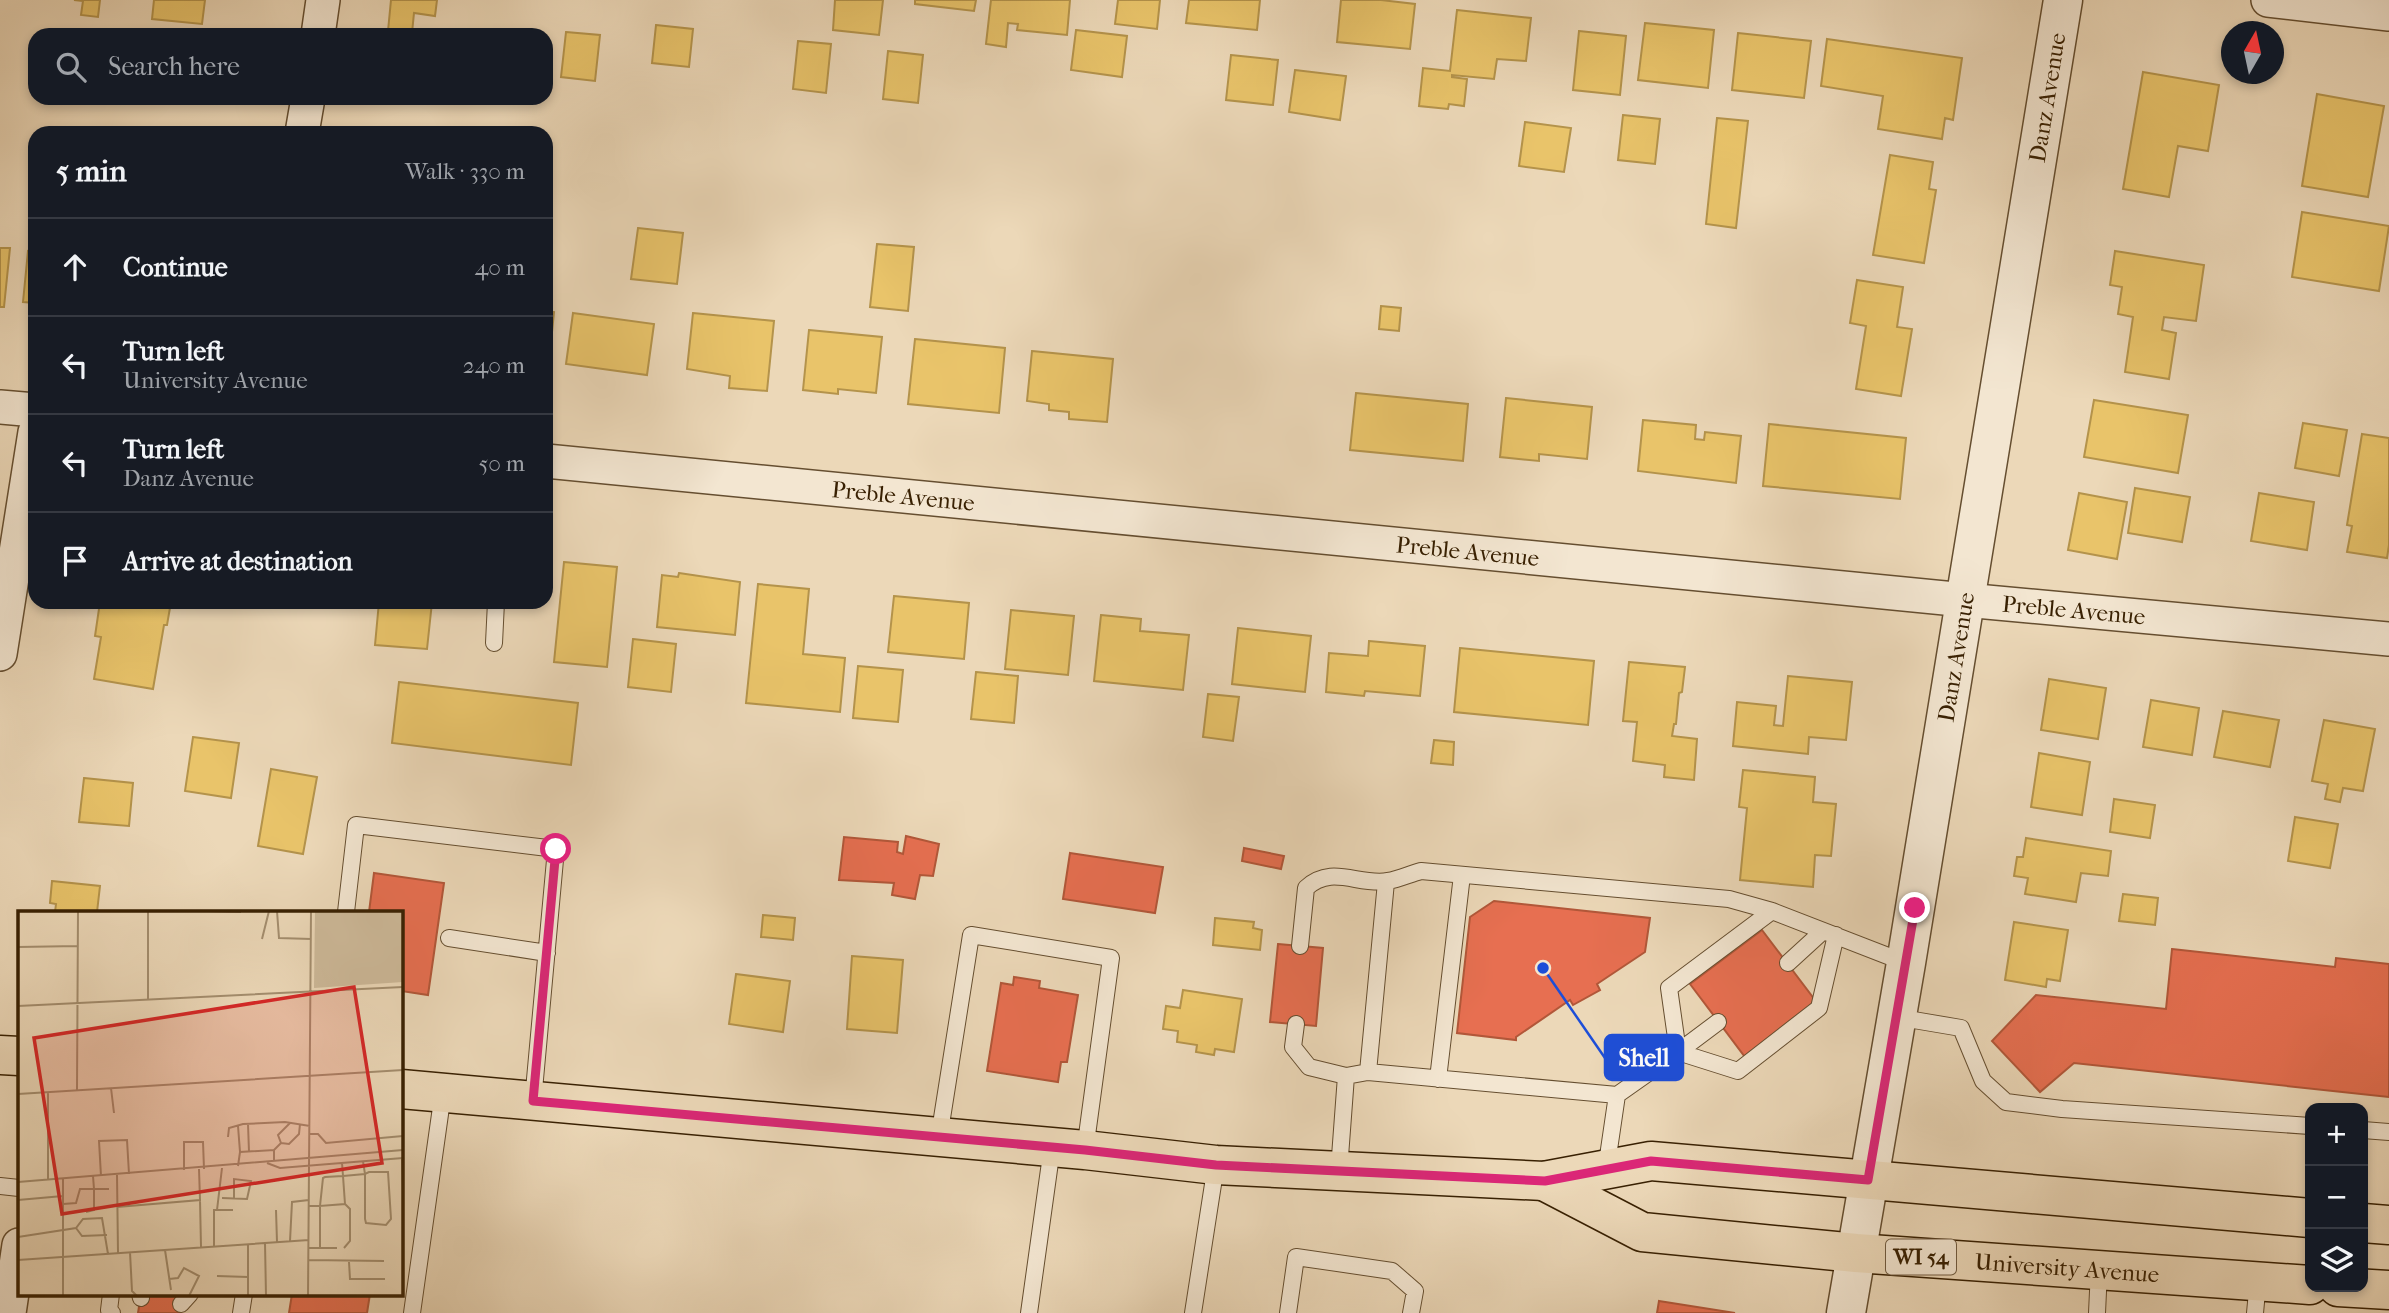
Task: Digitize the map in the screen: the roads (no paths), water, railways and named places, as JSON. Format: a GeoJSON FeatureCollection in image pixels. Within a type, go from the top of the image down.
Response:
{"type":"FeatureCollection","features":[{"type":"Feature","properties":{"kind":"main road"},"geometry":{"type":"LineString","coordinates":[[0,1055],[18,1056]]}},
{"type":"Feature","properties":{"kind":"main road","name":"University Avenue"},"geometry":{"type":"LineString","coordinates":[[402,1089],[1069,1149],[1216,1165],[1545,1181],[1651,1161],[2305,1219]]}},
{"type":"Feature","properties":{"kind":"main road","name":"University Avenue"},"geometry":{"type":"LineString","coordinates":[[1545,1181],[1642,1232],[1856,1253],[2099,1270],[2256,1297],[2305,1286]]}},
{"type":"Feature","properties":{"kind":"main road"},"geometry":{"type":"LineString","coordinates":[[2368,1223],[2389,1225]]}},
{"type":"Feature","properties":{"kind":"main road"},"geometry":{"type":"LineString","coordinates":[[2368,1289],[2389,1290]]}},
{"type":"Feature","properties":{"kind":"street"},"geometry":{"type":"LineString","coordinates":[[319,28],[323,0]]}},
{"type":"Feature","properties":{"kind":"street","name":"Danz Avenue"},"geometry":{"type":"LineString","coordinates":[[1846,1313],[1906,963],[2063,0]]}},
{"type":"Feature","properties":{"kind":"street"},"geometry":{"type":"LineString","coordinates":[[2268,0],[2389,14]]}},
{"type":"Feature","properties":{"kind":"street"},"geometry":{"type":"LineString","coordinates":[[303,126],[307,105]]}},
{"type":"Feature","properties":{"kind":"street"},"geometry":{"type":"LineString","coordinates":[[0,407],[28,409]]}},
{"type":"Feature","properties":{"kind":"street","name":"Preble Avenue"},"geometry":{"type":"LineString","coordinates":[[553,462],[2389,639]]}},
{"type":"Feature","properties":{"kind":"street"},"geometry":{"type":"LineString","coordinates":[[0,654],[28,476]]}},
{"type":"Feature","properties":{"kind":"street"},"geometry":{"type":"LineString","coordinates":[[9,1313],[18,1252]]}},
{"type":"Feature","properties":{"kind":"lane"},"geometry":{"type":"LineString","coordinates":[[494,643],[496,609]]}},
{"type":"Feature","properties":{"kind":"lane"},"geometry":{"type":"LineString","coordinates":[[346,911],[356,825],[556,849],[533,1101]]}},
{"type":"Feature","properties":{"kind":"lane"},"geometry":{"type":"LineString","coordinates":[[1300,946],[1306,888],[1317,878],[1332,876],[1387,882],[1421,871],[1729,899],[1772,911],[1906,963]]}},
{"type":"Feature","properties":{"kind":"lane"},"geometry":{"type":"LineString","coordinates":[[1438,1079],[1462,875]]}},
{"type":"Feature","properties":{"kind":"lane"},"geometry":{"type":"LineString","coordinates":[[1368,1072],[1387,882]]}},
{"type":"Feature","properties":{"kind":"lane"},"geometry":{"type":"LineString","coordinates":[[1678,1052],[1669,988],[1772,911]]}},
{"type":"Feature","properties":{"kind":"lane"},"geometry":{"type":"LineString","coordinates":[[1788,963],[1829,933]]}},
{"type":"Feature","properties":{"kind":"lane"},"geometry":{"type":"LineString","coordinates":[[1678,1052],[1738,1071],[1819,1008],[1829,933]]}},
{"type":"Feature","properties":{"kind":"lane"},"geometry":{"type":"LineString","coordinates":[[939,1138],[971,935],[1111,958],[1029,1313]]}},
{"type":"Feature","properties":{"kind":"lane"},"geometry":{"type":"LineString","coordinates":[[449,938],[547,953]]}},
{"type":"Feature","properties":{"kind":"lane"},"geometry":{"type":"LineString","coordinates":[[1896,1017],[1961,1028],[1983,1081],[2006,1102],[2062,1109],[2305,1126]]}},
{"type":"Feature","properties":{"kind":"lane"},"geometry":{"type":"LineString","coordinates":[[1296,1024],[1293,1047],[1308,1068],[1346,1076],[1368,1072],[1617,1095],[1718,1022]]}},
{"type":"Feature","properties":{"kind":"lane"},"geometry":{"type":"LineString","coordinates":[[1339,1170],[1346,1076]]}},
{"type":"Feature","properties":{"kind":"lane"},"geometry":{"type":"LineString","coordinates":[[412,1313],[443,1093]]}},
{"type":"Feature","properties":{"kind":"lane"},"geometry":{"type":"LineString","coordinates":[[1606,1170],[1617,1095]]}},
{"type":"Feature","properties":{"kind":"lane"},"geometry":{"type":"LineString","coordinates":[[2368,1130],[2389,1132]]}},
{"type":"Feature","properties":{"kind":"lane"},"geometry":{"type":"LineString","coordinates":[[1193,1313],[1216,1165]]}},
{"type":"Feature","properties":{"kind":"lane"},"geometry":{"type":"LineString","coordinates":[[0,1186],[18,1188]]}},
{"type":"Feature","properties":{"kind":"lane"},"geometry":{"type":"LineString","coordinates":[[1288,1313],[1296,1257],[1392,1271],[1415,1291],[1412,1313]]}},
{"type":"Feature","properties":{"kind":"lane"},"geometry":{"type":"LineString","coordinates":[[2097,1313],[2099,1270]]}},
{"type":"Feature","properties":{"kind":"lane"},"geometry":{"type":"LineString","coordinates":[[111,1296],[109,1310],[112,1313]]}},
{"type":"Feature","properties":{"kind":"place","name":"Shell"},"geometry":{"type":"Point","coordinates":[1543,968]}}]}
